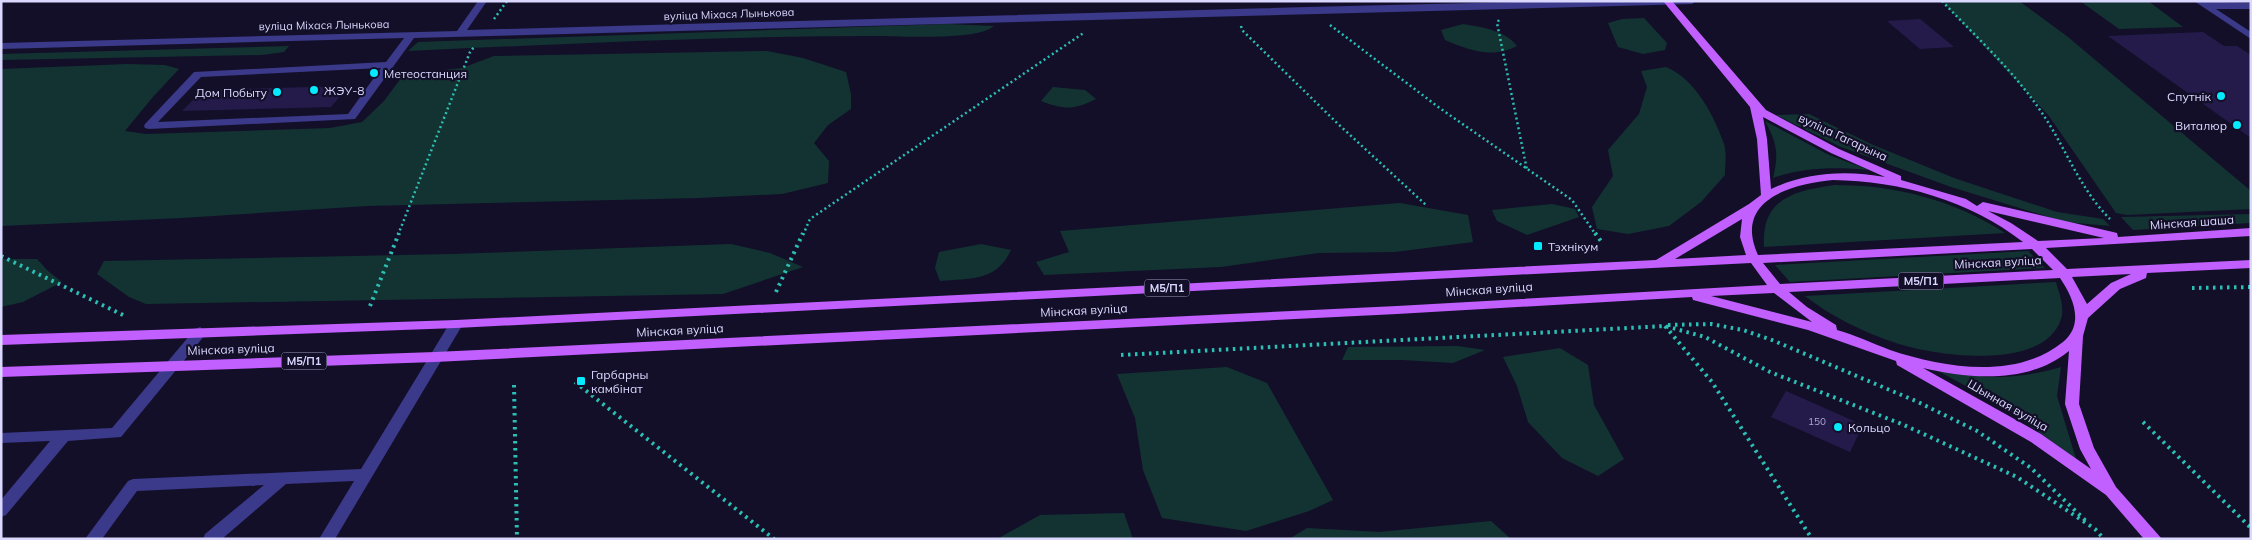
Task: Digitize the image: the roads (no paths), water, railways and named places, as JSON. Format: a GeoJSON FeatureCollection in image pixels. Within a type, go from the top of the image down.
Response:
{"type":"FeatureCollection","features":[{"type":"Feature","properties":{"kind":"main road","name":"вуліца Гагарына"},"geometry":{"type":"LineString","coordinates":[[1667,2],[1755,106],[1791,129],[1827,147],[1922,188]]}},
{"type":"Feature","properties":{"kind":"main road","name":"вуліца Гагарына"},"geometry":{"type":"LineString","coordinates":[[1755,106],[1762,139],[1766,194]]}},
{"type":"Feature","properties":{"kind":"main road"},"geometry":{"type":"LineString","coordinates":[[1659,263],[1753,207],[1766,194],[1784,185],[1806,179],[1832,176],[1891,181],[2037,220],[2135,240]]}},
{"type":"Feature","properties":{"kind":"main road"},"geometry":{"type":"LineString","coordinates":[[1953,198],[1997,219],[2036,244],[2066,273],[2078,296],[2082,317]]}},
{"type":"Feature","properties":{"kind":"main road"},"geometry":{"type":"LineString","coordinates":[[1753,207],[1747,222],[1747,239],[1753,258],[1776,288],[1797,306],[1823,324],[1885,352],[1927,364],[1952,368],[2006,370],[2038,364],[2062,353],[2077,337]]}},
{"type":"Feature","properties":{"kind":"main road","name":"Мінская шаша"},"geometry":{"type":"LineString","coordinates":[[2135,240],[2251,232]]}},
{"type":"Feature","properties":{"kind":"main road","name":"Мінская вуліца"},"geometry":{"type":"LineString","coordinates":[[1,340],[456,324],[2135,240]]}},
{"type":"Feature","properties":{"kind":"main road","name":"М5/П1"},"geometry":{"type":"LineString","coordinates":[[2169,268],[2251,264]]}},
{"type":"Feature","properties":{"kind":"main road"},"geometry":{"type":"LineString","coordinates":[[2082,317],[2105,294],[2126,279],[2169,268]]}},
{"type":"Feature","properties":{"kind":"main road","name":"Мінская вуліца"},"geometry":{"type":"LineString","coordinates":[[1,372],[435,357],[1397,310],[2169,268]]}},
{"type":"Feature","properties":{"kind":"main road"},"geometry":{"type":"LineString","coordinates":[[1684,293],[1770,314],[1853,339]]}},
{"type":"Feature","properties":{"kind":"main road","name":"Шынная вуліца"},"geometry":{"type":"LineString","coordinates":[[2082,317],[2077,337],[2072,404],[2087,449],[2110,491]]}},
{"type":"Feature","properties":{"kind":"main road","name":"Шынная вуліца"},"geometry":{"type":"LineString","coordinates":[[1885,352],[2036,438],[2110,491],[2154,539]]}},
{"type":"Feature","properties":{"kind":"street"},"geometry":{"type":"LineString","coordinates":[[459,34],[483,1]]}},
{"type":"Feature","properties":{"kind":"street","name":"вуліца Міхася Лынькова"},"geometry":{"type":"LineString","coordinates":[[1,46],[1692,1]]}},
{"type":"Feature","properties":{"kind":"street"},"geometry":{"type":"LineString","coordinates":[[2202,4],[2251,6]]}},
{"type":"Feature","properties":{"kind":"street"},"geometry":{"type":"LineString","coordinates":[[2202,4],[2246,30],[2251,36]]}},
{"type":"Feature","properties":{"kind":"street"},"geometry":{"type":"LineString","coordinates":[[388,65],[198,74],[149,126],[351,117],[410,36]]}},
{"type":"Feature","properties":{"kind":"street"},"geometry":{"type":"LineString","coordinates":[[327,539],[456,324]]}},
{"type":"Feature","properties":{"kind":"street"},"geometry":{"type":"LineString","coordinates":[[1,438],[116,433],[200,332]]}},
{"type":"Feature","properties":{"kind":"street"},"geometry":{"type":"LineString","coordinates":[[1,511],[63,436]]}},
{"type":"Feature","properties":{"kind":"street"},"geometry":{"type":"LineString","coordinates":[[93,539],[134,486],[366,475]]}},
{"type":"Feature","properties":{"kind":"street"},"geometry":{"type":"LineString","coordinates":[[211,539],[282,479]]}},
{"type":"Feature","properties":{"kind":"place","name":"Метеостанция"},"geometry":{"type":"Point","coordinates":[374,73]}},
{"type":"Feature","properties":{"kind":"place","name":"ЖЭУ-8"},"geometry":{"type":"Point","coordinates":[314,90]}},
{"type":"Feature","properties":{"kind":"place","name":"Дом Побыту"},"geometry":{"type":"Point","coordinates":[277,92]}},
{"type":"Feature","properties":{"kind":"place","name":"Спутнік"},"geometry":{"type":"Point","coordinates":[2221,96]}},
{"type":"Feature","properties":{"kind":"place","name":"Виталюр"},"geometry":{"type":"Point","coordinates":[2237,125]}},
{"type":"Feature","properties":{"kind":"place","name":"Тэхнікум"},"geometry":{"type":"Point","coordinates":[1538,246]}},
{"type":"Feature","properties":{"kind":"place","name":"Гарбарны камбінат"},"geometry":{"type":"Point","coordinates":[581,381]}},
{"type":"Feature","properties":{"kind":"place","name":"Кольцо"},"geometry":{"type":"Point","coordinates":[1838,427]}}]}
